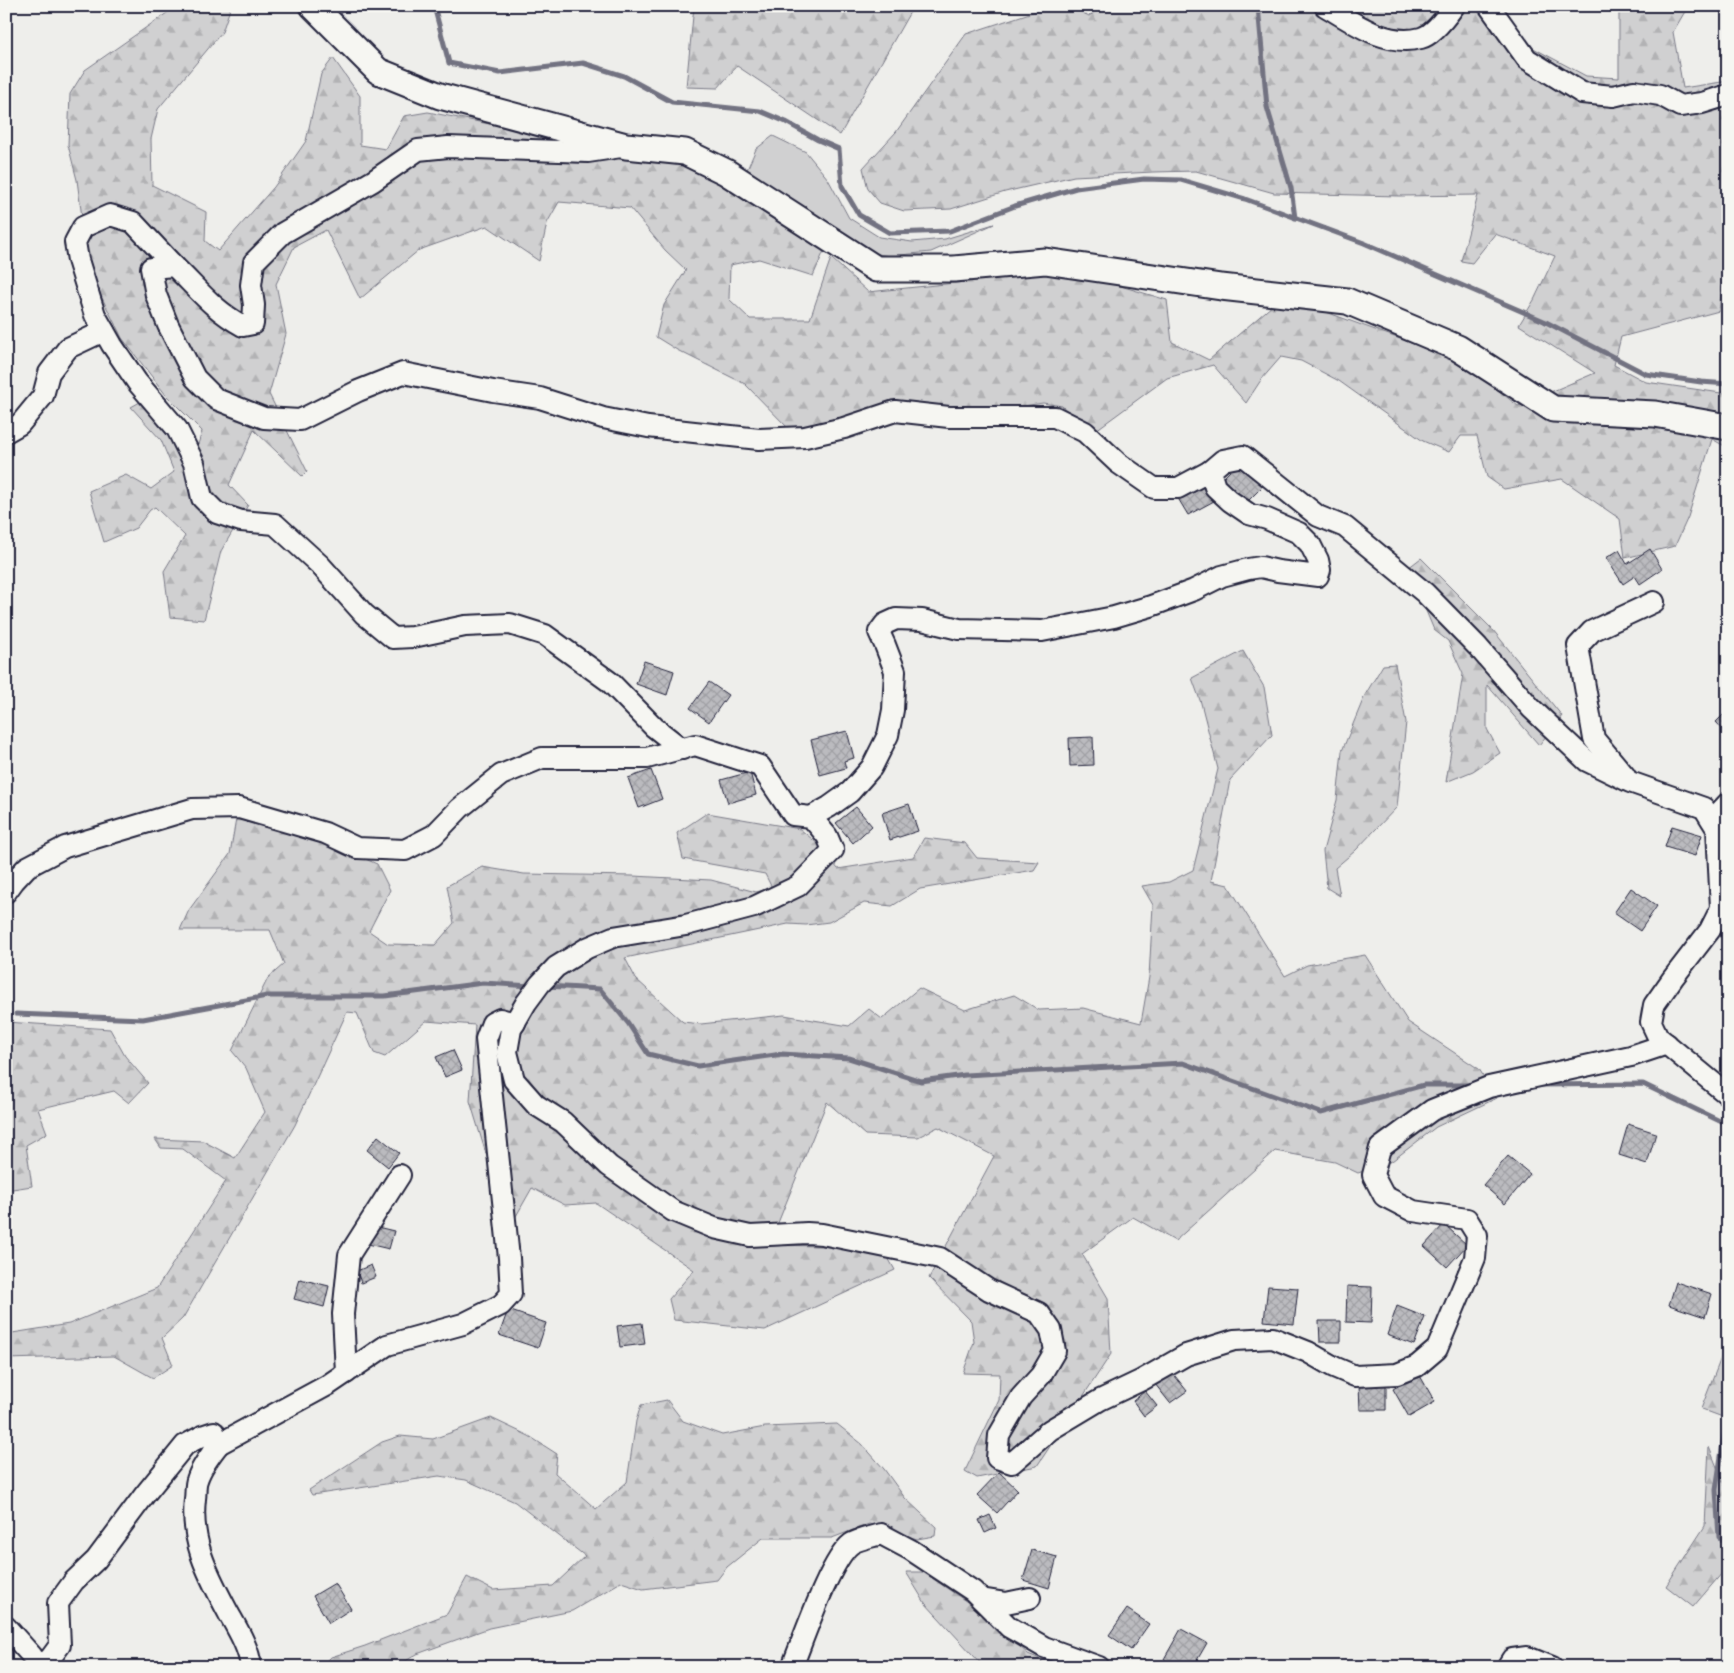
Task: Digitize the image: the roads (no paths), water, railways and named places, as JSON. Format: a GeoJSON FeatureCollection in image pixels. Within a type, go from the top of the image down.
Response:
{"type":"FeatureCollection","features":[{"type":"Feature","properties":{"kind":"street"},"geometry":{"type":"LineString","coordinates":[[313,6],[378,71],[440,96],[626,146],[685,152],[726,172],[876,269],[954,269],[1045,261],[1220,287],[1347,301],[1458,348],[1553,409],[1655,414],[1728,427]]}},
{"type":"Feature","properties":{"kind":"street"},"geometry":{"type":"LineString","coordinates":[[1325,6],[1369,32],[1395,39],[1423,38],[1444,21],[1454,6]]}},
{"type":"Feature","properties":{"kind":"street"},"geometry":{"type":"LineString","coordinates":[[1489,6],[1526,59],[1582,92],[1613,96],[1634,91],[1660,95],[1680,106],[1702,103],[1728,95]]}},
{"type":"Feature","properties":{"kind":"street"},"geometry":{"type":"LineString","coordinates":[[626,146],[588,152],[448,147],[418,150],[372,181],[283,233],[254,262],[251,284],[254,305],[252,324],[242,326],[224,316],[205,299],[133,222],[110,215],[83,227],[75,242],[78,260],[95,315],[137,382],[177,429],[194,463],[202,498],[217,513],[241,521],[275,524],[320,565],[364,614],[393,638],[413,637],[464,626],[510,624],[544,635],[610,682],[654,727],[682,749]]}},
{"type":"Feature","properties":{"kind":"street"},"geometry":{"type":"LineString","coordinates":[[174,266],[151,268],[156,295],[168,325],[195,378],[216,399],[264,418],[300,420],[358,391],[403,373],[493,391],[540,398],[603,418],[648,427],[759,439],[805,437],[844,428],[895,411],[949,417],[1055,417],[1085,432],[1118,464],[1154,488],[1178,488],[1210,471],[1223,460],[1243,456],[1318,516],[1345,527],[1425,593],[1478,647],[1531,708],[1587,761],[1630,782],[1704,808],[1717,829],[1721,908],[1710,930],[1654,1005],[1651,1022],[1658,1037],[1728,1095]]}},
{"type":"Feature","properties":{"kind":"street"},"geometry":{"type":"LineString","coordinates":[[6,432],[20,424],[43,396],[49,373],[68,348],[104,331]]}},
{"type":"Feature","properties":{"kind":"street"},"geometry":{"type":"LineString","coordinates":[[6,892],[27,868],[65,847],[192,810],[239,808],[325,833],[357,848],[405,850],[434,835],[460,808],[501,775],[542,758],[647,758],[695,746],[760,766],[793,815],[811,816],[829,807],[850,792],[872,767],[888,735],[893,710],[895,671],[886,645],[879,632],[885,624],[896,618],[922,620],[959,629],[1042,631],[1114,617],[1151,606],[1194,590],[1222,576],[1248,569],[1261,567],[1318,576],[1320,570],[1318,560],[1310,544],[1299,533],[1267,519],[1249,514],[1230,501],[1215,486],[1210,471]]}},
{"type":"Feature","properties":{"kind":"street"},"geometry":{"type":"LineString","coordinates":[[1630,782],[1594,739],[1578,646],[1592,631],[1654,602]]}},
{"type":"Feature","properties":{"kind":"street"},"geometry":{"type":"LineString","coordinates":[[1712,820],[1728,803]]}},
{"type":"Feature","properties":{"kind":"street"},"geometry":{"type":"LineString","coordinates":[[811,816],[827,836],[833,850],[798,886],[754,907],[686,925],[613,938],[587,948],[556,967],[526,1003],[512,1029],[507,1052],[514,1080],[536,1106],[563,1122],[609,1166],[673,1210],[714,1228],[750,1236],[822,1234],[940,1258],[989,1290],[1039,1313],[1051,1330],[1056,1351],[1042,1375],[1021,1397],[999,1435],[997,1458],[1012,1463],[1050,1430],[1100,1400],[1186,1356],[1234,1340],[1273,1338],[1308,1352],[1355,1376],[1397,1374],[1417,1366],[1437,1349],[1476,1258],[1478,1235],[1467,1219],[1413,1211],[1384,1196],[1373,1175],[1380,1148],[1432,1110],[1489,1087],[1631,1056],[1667,1044]]}},
{"type":"Feature","properties":{"kind":"street"},"geometry":{"type":"LineString","coordinates":[[251,1667],[242,1638],[205,1568],[194,1532],[197,1480],[207,1460],[219,1444],[328,1385],[387,1345],[464,1324],[501,1305],[511,1294],[486,1039],[492,1024],[500,1019],[515,1023]]}},
{"type":"Feature","properties":{"kind":"street"},"geometry":{"type":"LineString","coordinates":[[346,1373],[343,1314],[349,1255],[400,1175]]}},
{"type":"Feature","properties":{"kind":"street"},"geometry":{"type":"LineString","coordinates":[[6,1627],[32,1656],[38,1666],[49,1660],[60,1645],[58,1603],[74,1581],[96,1560],[185,1445],[214,1432],[219,1444]]}},
{"type":"Feature","properties":{"kind":"street"},"geometry":{"type":"LineString","coordinates":[[792,1667],[828,1580],[837,1563],[852,1544],[881,1534],[911,1550],[973,1591],[1009,1627],[1044,1647],[1099,1667]]}},
{"type":"Feature","properties":{"kind":"street"},"geometry":{"type":"LineString","coordinates":[[981,1599],[1006,1603],[1030,1598]]}},
{"type":"Feature","properties":{"kind":"street"},"geometry":{"type":"LineString","coordinates":[[1507,1667],[1512,1659],[1527,1657],[1552,1667]]}},
{"type":"Feature","properties":{"kind":"waterway"},"geometry":{"type":"LineString","coordinates":[[434,6],[449,63],[500,73],[583,63],[624,76],[672,102],[760,111],[786,122],[818,140],[839,149],[842,186],[859,215],[890,233],[950,231],[1015,206],[1076,188],[1144,179],[1181,180],[1245,199],[1364,243],[1544,321],[1646,374],[1728,384]]}},
{"type":"Feature","properties":{"kind":"waterway"},"geometry":{"type":"LineString","coordinates":[[1258,6],[1267,107],[1291,188],[1295,218]]}},
{"type":"Feature","properties":{"kind":"waterway"},"geometry":{"type":"LineString","coordinates":[[16,1014],[143,1019],[267,996],[385,996],[483,983],[532,986]]}},
{"type":"Feature","properties":{"kind":"waterway"},"geometry":{"type":"LineString","coordinates":[[546,986],[600,989],[628,1023],[648,1054],[698,1066],[782,1054],[849,1058],[921,1081],[965,1075],[1183,1063],[1321,1113],[1424,1085],[1475,1085]]}},
{"type":"Feature","properties":{"kind":"waterway"},"geometry":{"type":"LineString","coordinates":[[1541,1085],[1643,1084],[1728,1125]]}},
{"type":"Feature","properties":{"kind":"waterway"},"geometry":{"type":"LineString","coordinates":[[1728,1409],[1716,1490],[1719,1537],[1728,1545]]}}]}
